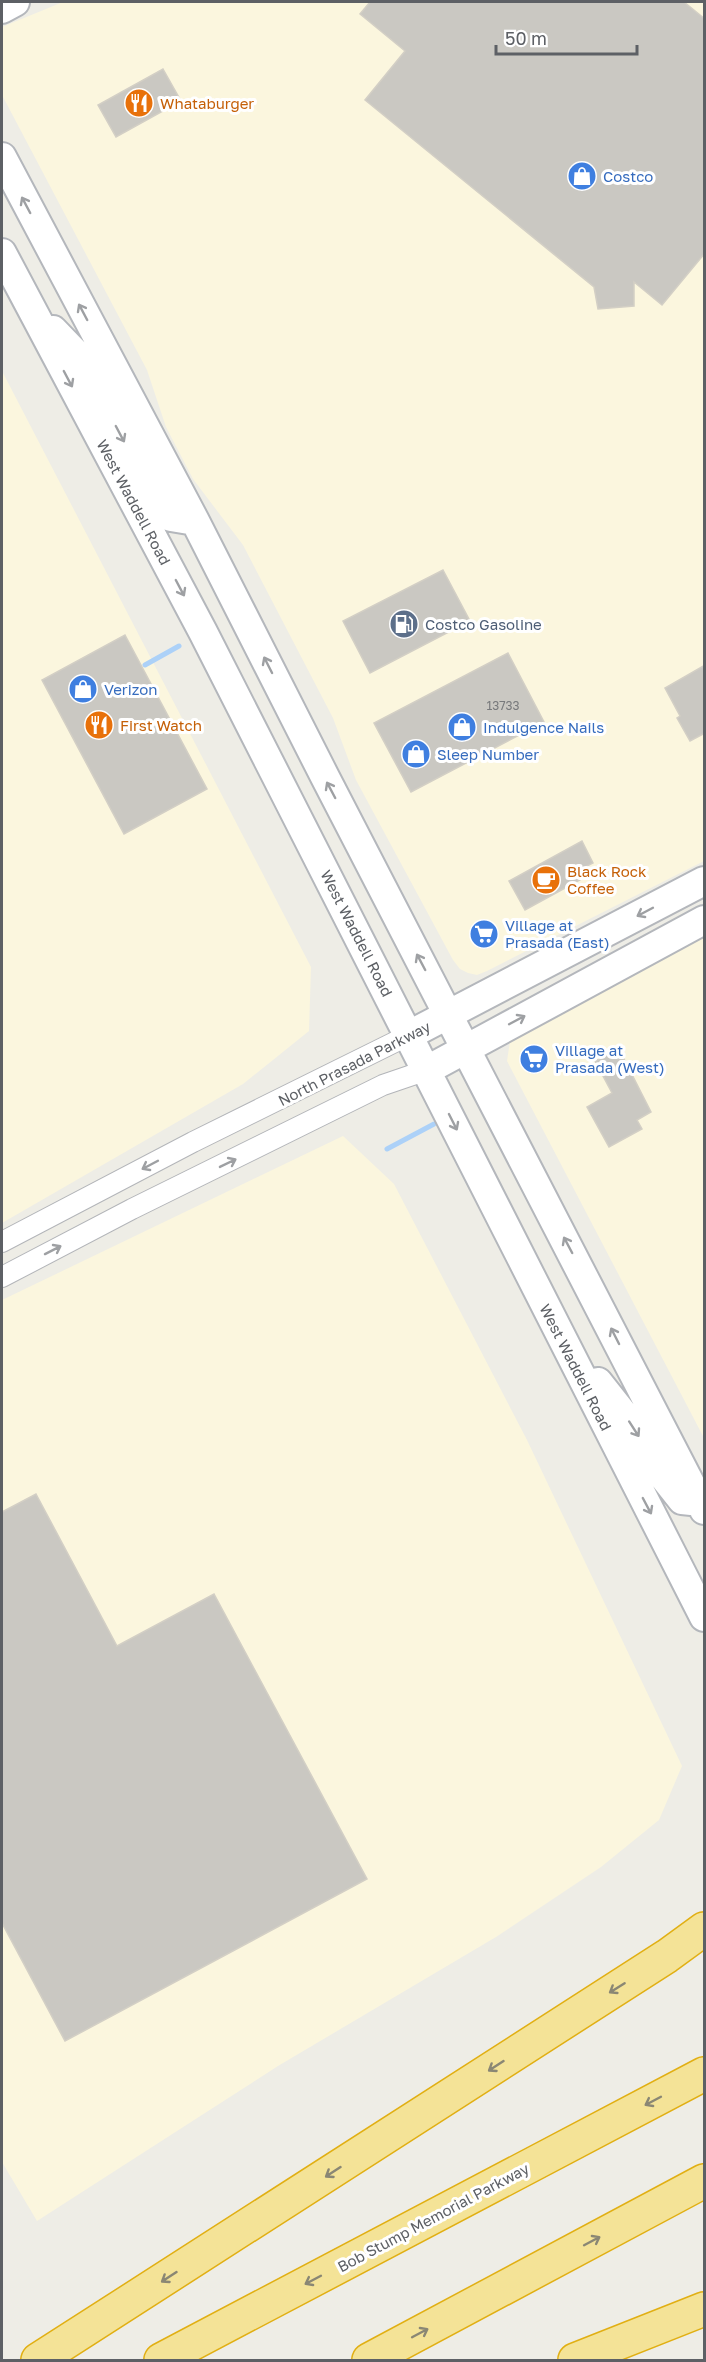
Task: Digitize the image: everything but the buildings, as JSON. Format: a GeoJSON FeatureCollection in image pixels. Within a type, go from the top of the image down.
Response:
{"type":"FeatureCollection","features":[{"type":"Feature","properties":{"kind":"highway"},"geometry":{"type":"LineString","coordinates":[[38,2361],[667,1956],[705,1929]]}},
{"type":"Feature","properties":{"kind":"highway"},"geometry":{"type":"LineString","coordinates":[[667,1956],[705,1941]]}},
{"type":"Feature","properties":{"kind":"highway","name":"Bob Stump Memorial Parkway"},"geometry":{"type":"LineString","coordinates":[[161,2361],[705,2074]]}},
{"type":"Feature","properties":{"kind":"highway"},"geometry":{"type":"LineString","coordinates":[[369,2361],[705,2181]]}},
{"type":"Feature","properties":{"kind":"highway"},"geometry":{"type":"LineString","coordinates":[[632,2337],[705,2301]]}},
{"type":"Feature","properties":{"kind":"highway"},"geometry":{"type":"LineString","coordinates":[[575,2361],[705,2309]]}},
{"type":"Feature","properties":{"kind":"main road"},"geometry":{"type":"LineString","coordinates":[[2,9],[15,2]]}},
{"type":"Feature","properties":{"kind":"main road"},"geometry":{"type":"LineString","coordinates":[[2,158],[195,521],[703,1506]]}},
{"type":"Feature","properties":{"kind":"main road","name":"West Waddell Road"},"geometry":{"type":"LineString","coordinates":[[2,253],[203,632],[705,1617]]}},
{"type":"Feature","properties":{"kind":"main road"},"geometry":{"type":"LineString","coordinates":[[27,302],[81,360],[162,511],[171,517],[195,521]]}},
{"type":"Feature","properties":{"kind":"main road","name":"North Prasada Parkway"},"geometry":{"type":"LineString","coordinates":[[409,1035],[705,881]]}},
{"type":"Feature","properties":{"kind":"main road"},"geometry":{"type":"LineString","coordinates":[[427,1070],[705,920]]}},
{"type":"Feature","properties":{"kind":"main road"},"geometry":{"type":"LineString","coordinates":[[559,1333],[632,1425],[670,1487],[682,1500],[703,1506]]}},
{"type":"Feature","properties":{"kind":"street","name":"North Prasada Parkway"},"geometry":{"type":"LineString","coordinates":[[2,1242],[193,1142],[409,1035]]}},
{"type":"Feature","properties":{"kind":"street"},"geometry":{"type":"LineString","coordinates":[[2,1277],[132,1209],[382,1085],[427,1070]]}},
{"type":"Feature","properties":{"kind":"shaded area","name":"Village at Prasada (East)"},"geometry":{"type":"Polygon","coordinates":[[[63,2],[704,2],[704,861],[477,975],[460,969],[453,960],[356,780],[333,718],[243,545],[193,479],[166,427],[147,370],[2,95],[2,27],[63,2]]]}},
{"type":"Feature","properties":{"kind":"shaded area"},"geometry":{"type":"Polygon","coordinates":[[[2,371],[311,967],[309,1031],[243,1084],[2,1223],[2,371]]]}},
{"type":"Feature","properties":{"kind":"shaded area","name":"Village at Prasada (West)"},"geometry":{"type":"Polygon","coordinates":[[[704,933],[704,1438],[507,1061],[510,1041],[704,933]]]}},
{"type":"Feature","properties":{"kind":"shaded area"},"geometry":{"type":"Polygon","coordinates":[[[343,1136],[394,1184],[527,1440],[682,1766],[659,1820],[601,1867],[496,1937],[278,2066],[37,2221],[2,2162],[2,1300],[343,1136]]]}},
{"type":"Feature","properties":{"kind":"waterway"},"geometry":{"type":"LineString","coordinates":[[145,665],[179,646]]}},
{"type":"Feature","properties":{"kind":"waterway"},"geometry":{"type":"LineString","coordinates":[[387,1149],[434,1124]]}},
{"type":"Feature","properties":{"kind":"place","name":"Whataburger"},"geometry":{"type":"Point","coordinates":[139,103]}},
{"type":"Feature","properties":{"kind":"place","name":"Costco"},"geometry":{"type":"Point","coordinates":[582,176]}},
{"type":"Feature","properties":{"kind":"place","name":"Costco Gasoline"},"geometry":{"type":"Point","coordinates":[404,624]}},
{"type":"Feature","properties":{"kind":"place","name":"Verizon"},"geometry":{"type":"Point","coordinates":[83,689]}},
{"type":"Feature","properties":{"kind":"place","name":"First Watch"},"geometry":{"type":"Point","coordinates":[99,725]}},
{"type":"Feature","properties":{"kind":"place","name":"Indulgence Nails"},"geometry":{"type":"Point","coordinates":[462,727]}},
{"type":"Feature","properties":{"kind":"place","name":"Sleep Number"},"geometry":{"type":"Point","coordinates":[416,754]}},
{"type":"Feature","properties":{"kind":"place","name":"Black Rock Coffee"},"geometry":{"type":"Point","coordinates":[546,880]}},
{"type":"Feature","properties":{"kind":"place","name":"Village at Prasada (East)"},"geometry":{"type":"Point","coordinates":[484,934]}},
{"type":"Feature","properties":{"kind":"place","name":"Village at Prasada (West)"},"geometry":{"type":"Point","coordinates":[534,1059]}}]}
